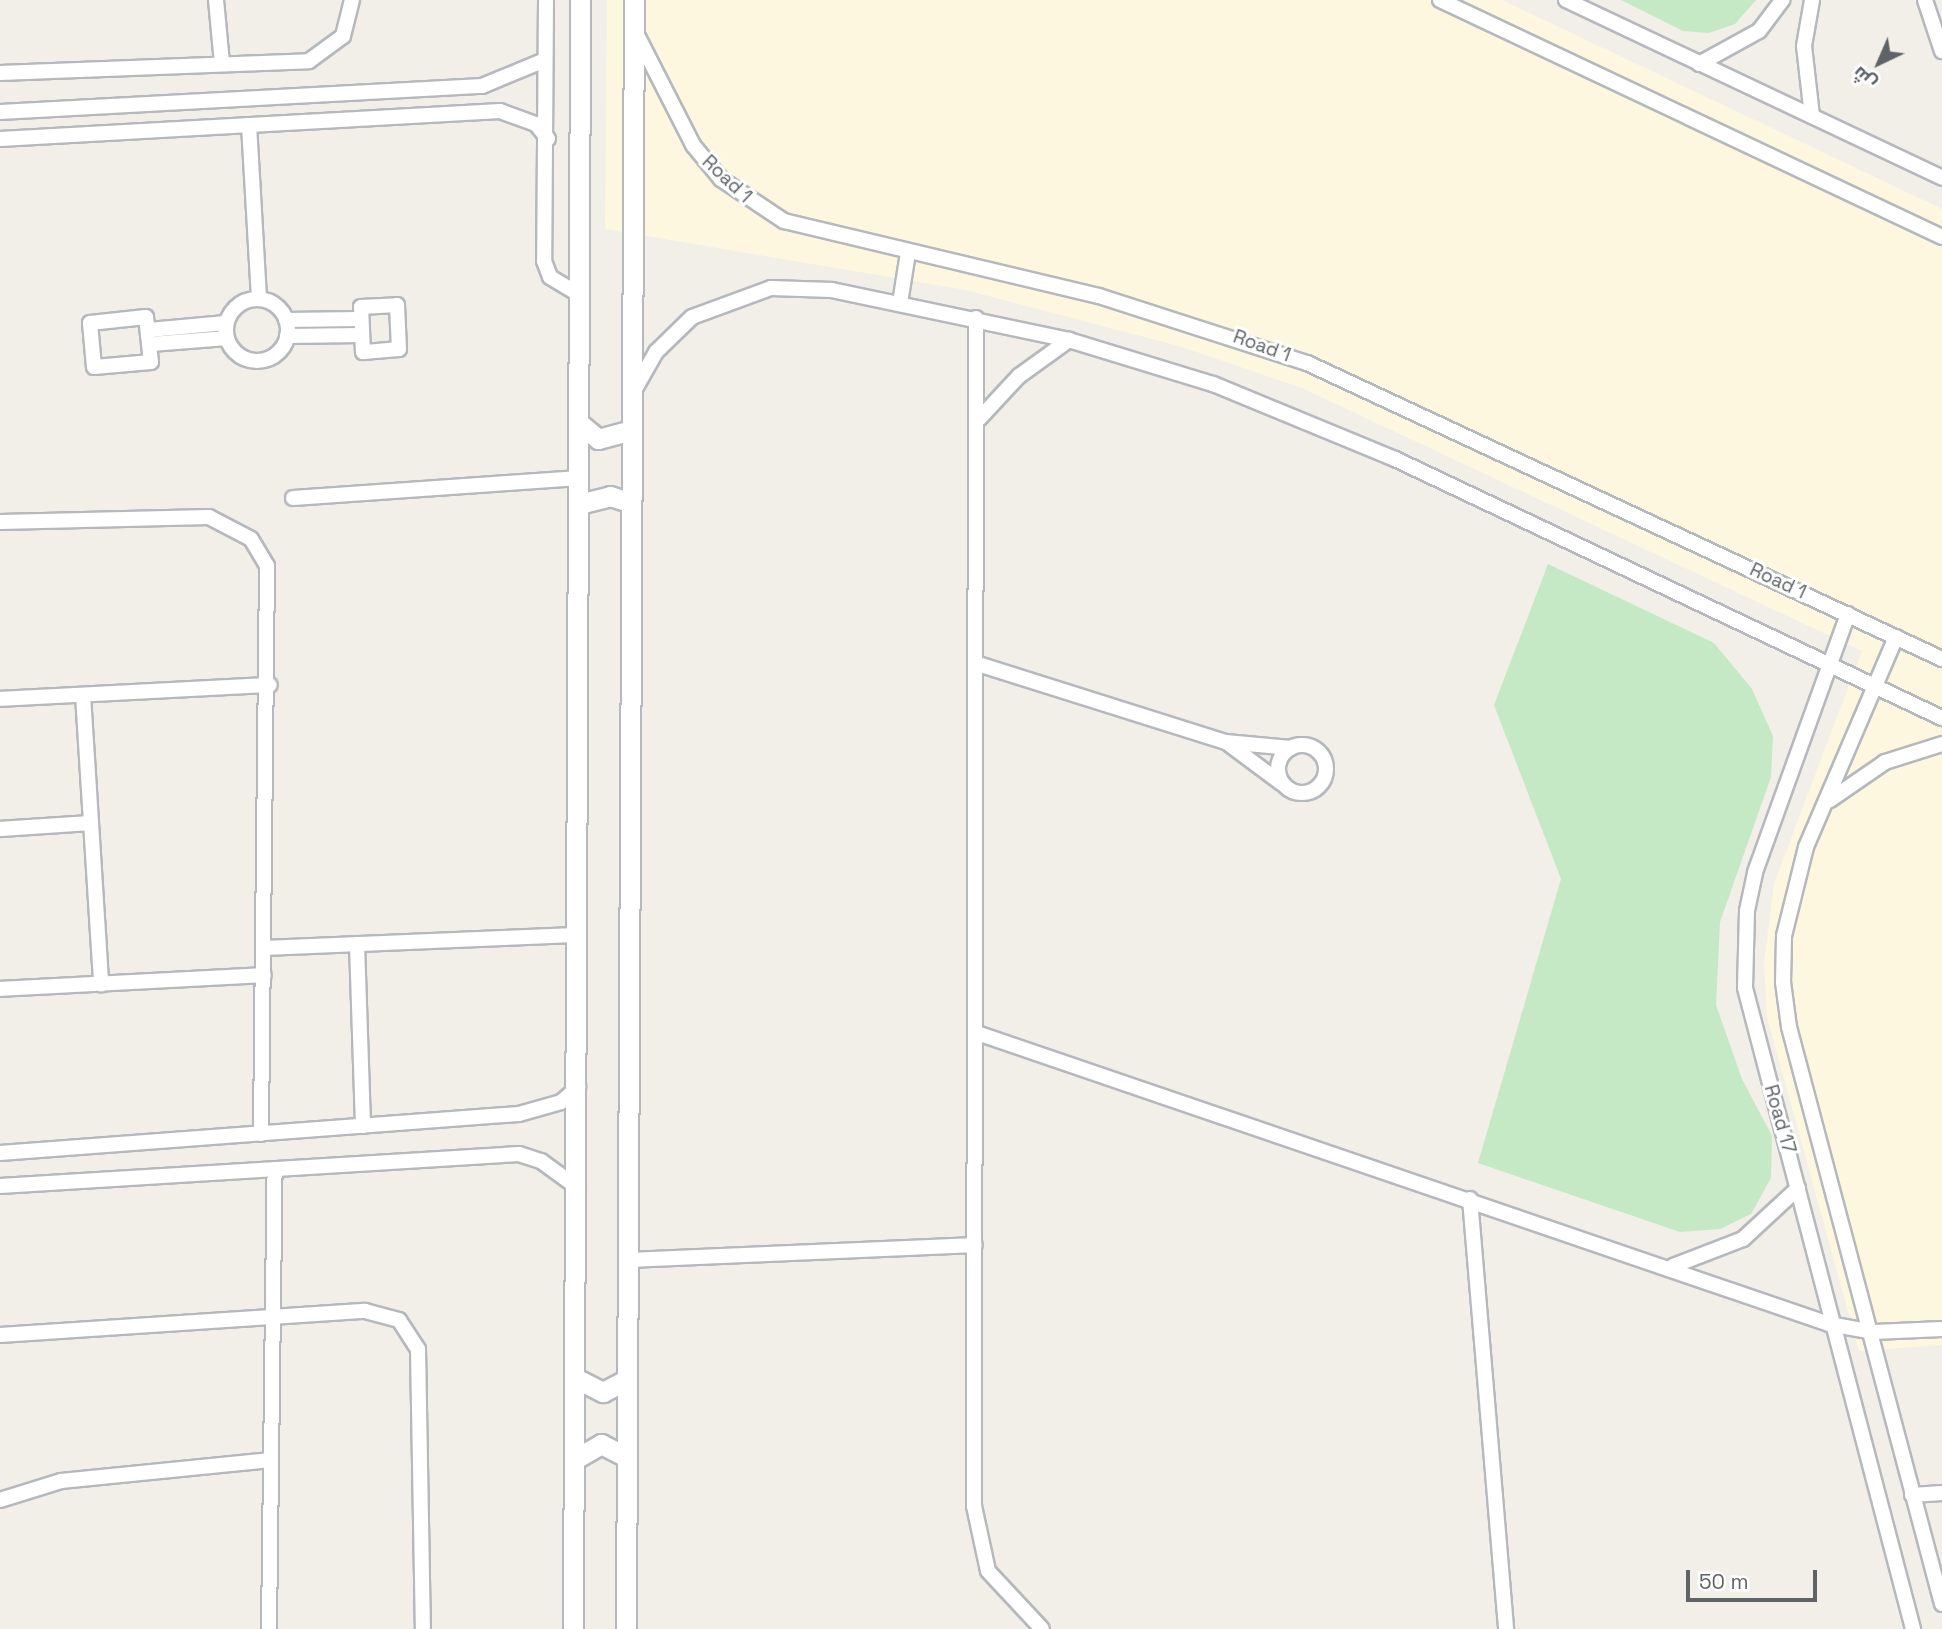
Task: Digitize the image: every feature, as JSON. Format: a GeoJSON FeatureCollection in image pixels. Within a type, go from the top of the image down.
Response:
{"type":"FeatureCollection","features":[{"type":"Feature","properties":{"kind":"street"},"geometry":{"type":"LineString","coordinates":[[216,0],[222,64]]}},
{"type":"Feature","properties":{"kind":"street"},"geometry":{"type":"LineString","coordinates":[[0,73],[321,57],[348,27],[352,0]]}},
{"type":"Feature","properties":{"kind":"street"},"geometry":{"type":"LineString","coordinates":[[546,0],[548,139],[544,261],[550,277],[580,295]]}},
{"type":"Feature","properties":{"kind":"street"},"geometry":{"type":"LineString","coordinates":[[573,1629],[579,1380],[578,1087],[574,935],[579,504],[580,0]]}},
{"type":"Feature","properties":{"kind":"street"},"geometry":{"type":"LineString","coordinates":[[626,1629],[630,1260],[634,0]]}},
{"type":"Feature","properties":{"kind":"street"},"geometry":{"type":"LineString","coordinates":[[1440,0],[1942,237]]}},
{"type":"Feature","properties":{"kind":"street"},"geometry":{"type":"LineString","coordinates":[[1566,0],[1942,178]]}},
{"type":"Feature","properties":{"kind":"street"},"geometry":{"type":"LineString","coordinates":[[1699,64],[1759,31],[1782,0]]}},
{"type":"Feature","properties":{"kind":"street"},"geometry":{"type":"LineString","coordinates":[[1812,0],[1804,46],[1812,116]]}},
{"type":"Feature","properties":{"kind":"street"},"geometry":{"type":"LineString","coordinates":[[1925,0],[1942,51]]}},
{"type":"Feature","properties":{"kind":"street","name":"Road 1"},"geometry":{"type":"LineString","coordinates":[[634,26],[669,108],[721,179],[784,221],[908,253],[1098,296],[1296,358],[1942,659]]}},
{"type":"Feature","properties":{"kind":"street"},"geometry":{"type":"LineString","coordinates":[[0,112],[482,86],[545,60]]}},
{"type":"Feature","properties":{"kind":"street"},"geometry":{"type":"LineString","coordinates":[[0,138],[500,111],[528,119],[548,139]]}},
{"type":"Feature","properties":{"kind":"street"},"geometry":{"type":"LineString","coordinates":[[249,125],[260,299],[286,320],[360,319]]}},
{"type":"Feature","properties":{"kind":"street"},"geometry":{"type":"LineString","coordinates":[[900,303],[908,253]]}},
{"type":"Feature","properties":{"kind":"street"},"geometry":{"type":"LineString","coordinates":[[632,397],[672,333],[713,304],[742,294],[802,287],[976,318],[1069,341],[1213,384],[1355,442],[1942,718]]}},
{"type":"Feature","properties":{"kind":"street"},"geometry":{"type":"LineString","coordinates":[[260,299],[242,302],[226,323],[227,338],[244,358],[261,361],[277,353],[287,336],[286,320]]}},
{"type":"Feature","properties":{"kind":"street"},"geometry":{"type":"LineString","coordinates":[[396,304],[400,349],[365,353],[361,335],[362,305],[396,304]]}},
{"type":"Feature","properties":{"kind":"street"},"geometry":{"type":"LineString","coordinates":[[144,316],[150,337],[149,363],[92,365],[92,321],[144,316]]}},
{"type":"Feature","properties":{"kind":"street"},"geometry":{"type":"LineString","coordinates":[[976,318],[979,419],[976,1539],[1008,1599],[1042,1629]]}},
{"type":"Feature","properties":{"kind":"street"},"geometry":{"type":"LineString","coordinates":[[150,337],[226,323]]}},
{"type":"Feature","properties":{"kind":"street"},"geometry":{"type":"LineString","coordinates":[[287,336],[361,335]]}},
{"type":"Feature","properties":{"kind":"street"},"geometry":{"type":"LineString","coordinates":[[150,337],[227,338]]}},
{"type":"Feature","properties":{"kind":"street"},"geometry":{"type":"LineString","coordinates":[[979,419],[1019,376],[1069,341]]}},
{"type":"Feature","properties":{"kind":"street"},"geometry":{"type":"LineString","coordinates":[[579,423],[598,439],[631,430]]}},
{"type":"Feature","properties":{"kind":"street"},"geometry":{"type":"LineString","coordinates":[[293,498],[579,478]]}},
{"type":"Feature","properties":{"kind":"street"},"geometry":{"type":"LineString","coordinates":[[579,504],[610,496],[631,503]]}},
{"type":"Feature","properties":{"kind":"street"},"geometry":{"type":"LineString","coordinates":[[0,522],[194,516],[239,529],[260,552],[271,582],[261,1134]]}},
{"type":"Feature","properties":{"kind":"street","name":"Road 17"},"geometry":{"type":"LineString","coordinates":[[1848,614],[1755,873],[1743,949],[1752,1026],[1798,1188],[1829,1324],[1913,1629]]}},
{"type":"Feature","properties":{"kind":"street","name":"Road 17"},"geometry":{"type":"LineString","coordinates":[[1896,637],[1792,891],[1783,982],[1795,1049],[1874,1332],[1912,1495],[1942,1604]]}},
{"type":"Feature","properties":{"kind":"street"},"geometry":{"type":"LineString","coordinates":[[978,664],[1226,742],[1291,748],[1304,745],[1320,754],[1324,780],[1301,793],[1282,783],[1226,742]]}},
{"type":"Feature","properties":{"kind":"street"},"geometry":{"type":"LineString","coordinates":[[0,699],[270,685]]}},
{"type":"Feature","properties":{"kind":"street"},"geometry":{"type":"LineString","coordinates":[[83,695],[101,984]]}},
{"type":"Feature","properties":{"kind":"street"},"geometry":{"type":"LineString","coordinates":[[1826,803],[1885,762],[1942,744]]}},
{"type":"Feature","properties":{"kind":"street"},"geometry":{"type":"LineString","coordinates":[[1282,783],[1278,763],[1291,748]]}},
{"type":"Feature","properties":{"kind":"street"},"geometry":{"type":"LineString","coordinates":[[0,829],[91,823]]}},
{"type":"Feature","properties":{"kind":"street"},"geometry":{"type":"LineString","coordinates":[[264,948],[574,935]]}},
{"type":"Feature","properties":{"kind":"street"},"geometry":{"type":"LineString","coordinates":[[357,944],[363,1126]]}},
{"type":"Feature","properties":{"kind":"street"},"geometry":{"type":"LineString","coordinates":[[0,989],[264,975]]}},
{"type":"Feature","properties":{"kind":"street"},"geometry":{"type":"LineString","coordinates":[[977,1033],[1673,1266],[1829,1324],[1874,1332],[1942,1329]]}},
{"type":"Feature","properties":{"kind":"street"},"geometry":{"type":"LineString","coordinates":[[0,1153],[541,1111],[578,1087]]}},
{"type":"Feature","properties":{"kind":"street"},"geometry":{"type":"LineString","coordinates":[[0,1186],[519,1154],[541,1161],[578,1188]]}},
{"type":"Feature","properties":{"kind":"street"},"geometry":{"type":"LineString","coordinates":[[269,1629],[275,1169]]}},
{"type":"Feature","properties":{"kind":"street"},"geometry":{"type":"LineString","coordinates":[[1673,1266],[1743,1239],[1798,1188]]}},
{"type":"Feature","properties":{"kind":"street"},"geometry":{"type":"LineString","coordinates":[[1470,1199],[1506,1629]]}},
{"type":"Feature","properties":{"kind":"street"},"geometry":{"type":"LineString","coordinates":[[630,1260],[975,1245]]}},
{"type":"Feature","properties":{"kind":"street"},"geometry":{"type":"LineString","coordinates":[[0,1335],[273,1316],[383,1312],[411,1333],[419,1367],[422,1629]]}},
{"type":"Feature","properties":{"kind":"street"},"geometry":{"type":"LineString","coordinates":[[579,1380],[603,1392],[627,1379]]}},
{"type":"Feature","properties":{"kind":"street"},"geometry":{"type":"LineString","coordinates":[[577,1458],[601,1444],[626,1458]]}},
{"type":"Feature","properties":{"kind":"street"},"geometry":{"type":"LineString","coordinates":[[0,1500],[61,1481],[271,1460]]}},
{"type":"Feature","properties":{"kind":"street"},"geometry":{"type":"LineString","coordinates":[[1912,1495],[1942,1493]]}},
{"type":"Feature","properties":{"kind":"shaded area"},"geometry":{"type":"Polygon","coordinates":[[[607,0],[1502,0],[1942,209],[1942,1345],[1859,1351],[1767,1017],[1764,962],[1774,884],[1862,651],[1302,388],[1179,346],[966,290],[605,229],[607,0]]]}},
{"type":"Feature","properties":{"kind":"green space"},"geometry":{"type":"Polygon","coordinates":[[[1621,0],[1756,0],[1735,24],[1709,33],[1683,31],[1621,0]]]}},
{"type":"Feature","properties":{"kind":"green space"},"geometry":{"type":"Polygon","coordinates":[[[1548,564],[1714,643],[1752,689],[1773,736],[1771,777],[1720,922],[1716,1005],[1742,1079],[1772,1136],[1771,1178],[1751,1214],[1720,1229],[1680,1232],[1478,1163],[1561,879],[1494,705],[1548,564]]]}}]}
